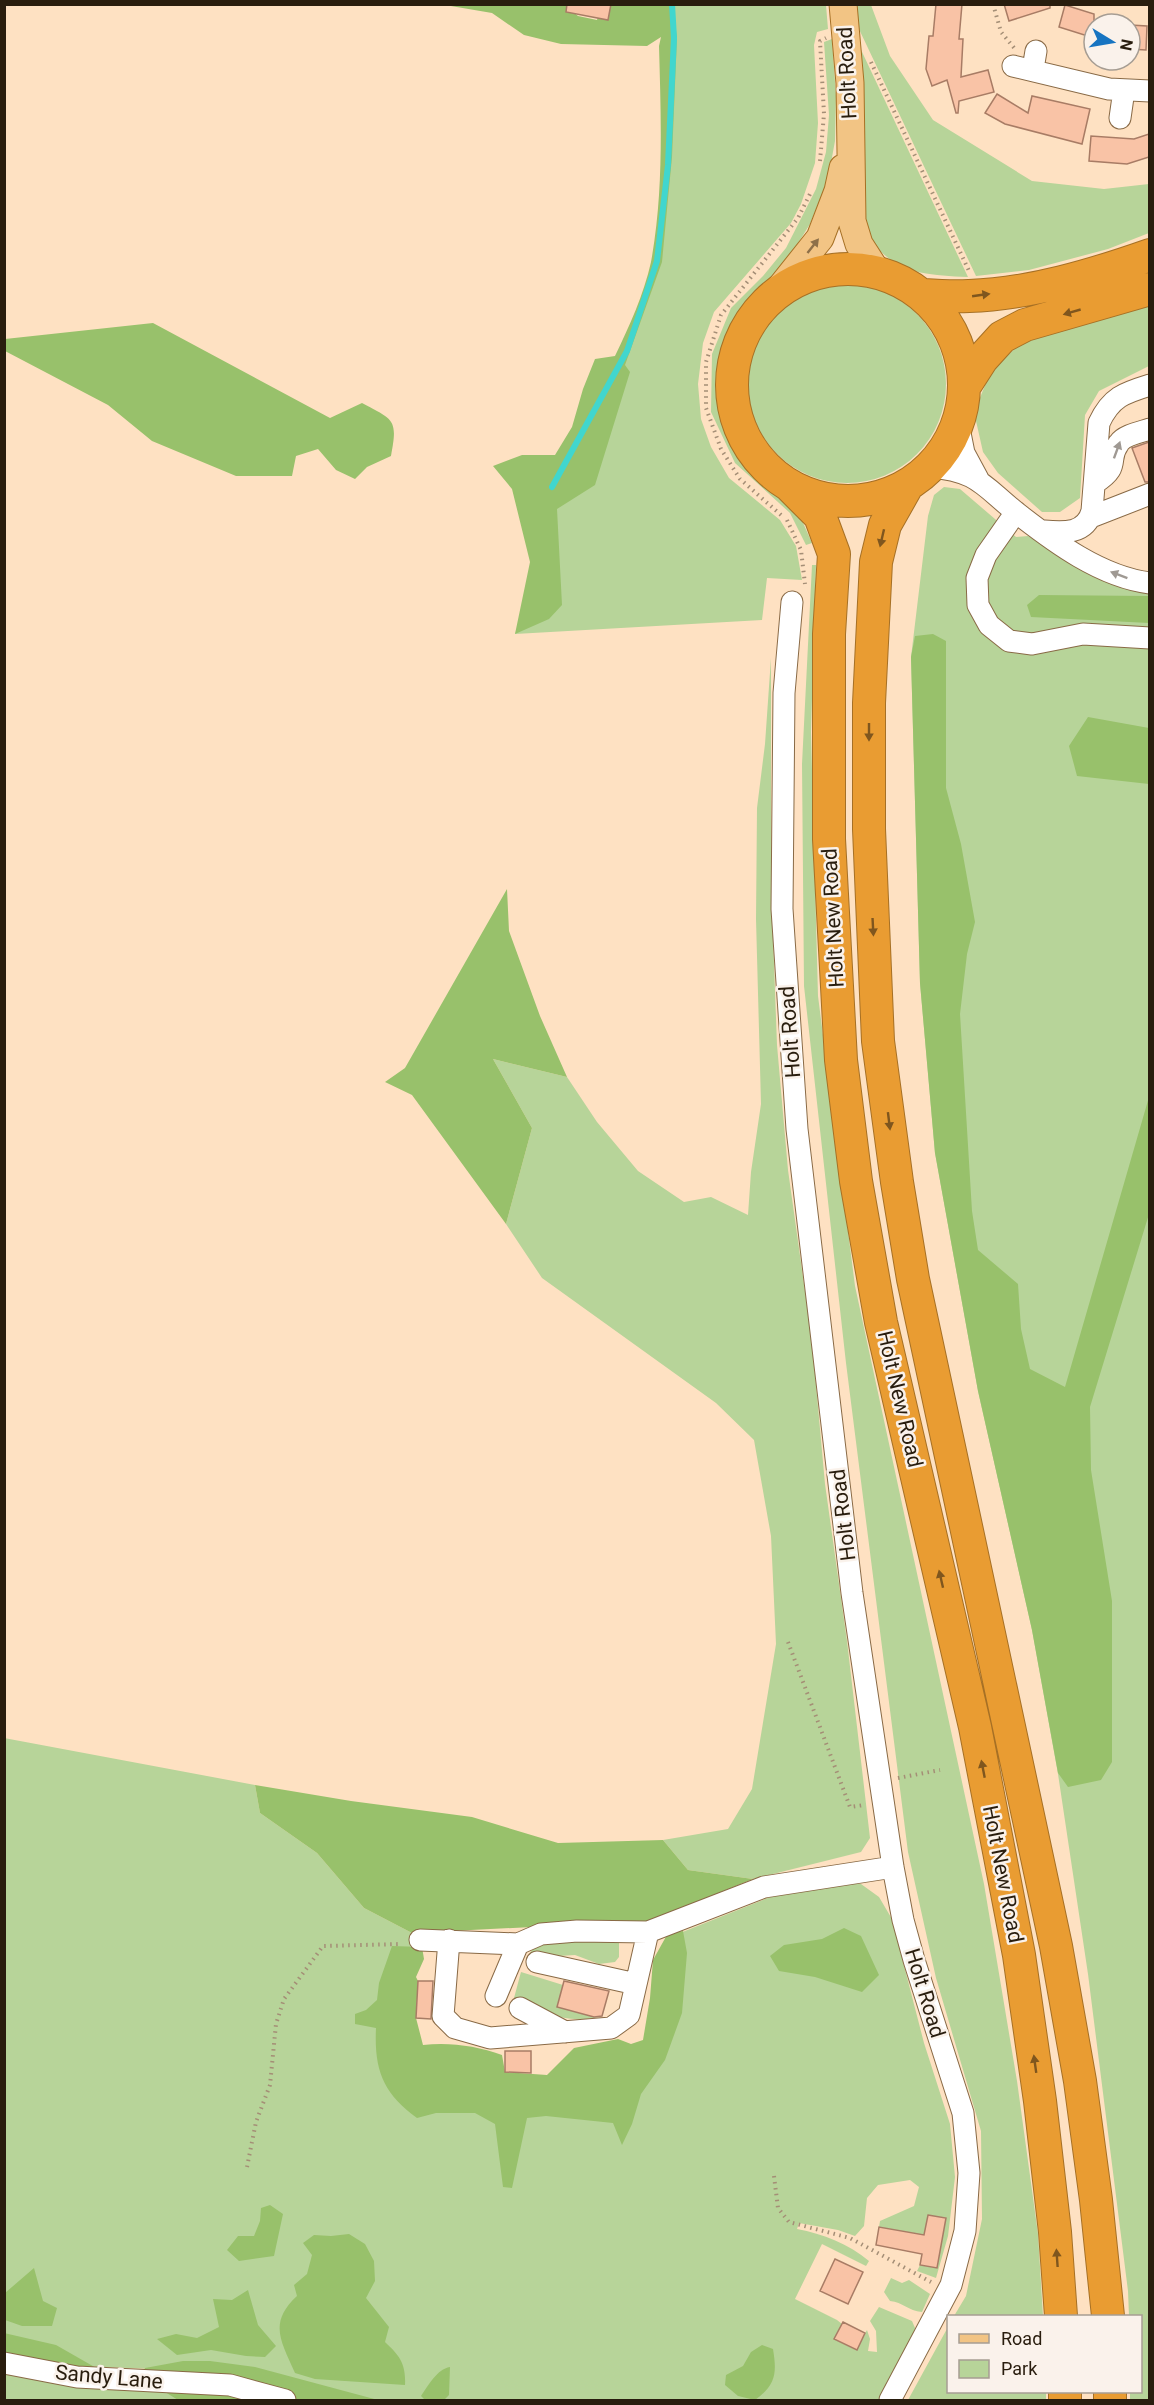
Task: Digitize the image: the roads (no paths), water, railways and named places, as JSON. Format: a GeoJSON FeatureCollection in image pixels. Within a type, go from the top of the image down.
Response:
{"type":"FeatureCollection","features":[{"type":"Feature","properties":{"kind":"highway"},"geometry":{"type":"LineString","coordinates":[[923,296],[981,295],[1034,288],[1112,268],[1149,255]]}},
{"type":"Feature","properties":{"kind":"highway"},"geometry":{"type":"LineString","coordinates":[[918,477],[878,497],[849,502],[818,498],[790,486],[764,466],[745,440],[734,409],[732,376],[739,345],[749,325],[754,316],[777,292],[800,279],[825,270],[851,268],[877,272],[901,281],[923,296],[941,314],[954,336],[962,361],[964,387]]}},
{"type":"Feature","properties":{"kind":"highway"},"geometry":{"type":"LineString","coordinates":[[964,387],[982,359],[1002,337],[1025,325],[1149,289]]}},
{"type":"Feature","properties":{"kind":"highway","name":"Holt New Road"},"geometry":{"type":"LineString","coordinates":[[964,387],[958,423],[947,447],[918,477],[885,525],[875,574],[869,703],[869,829],[878,1041],[913,1279],[1054,1935],[1074,2047],[1096,2200],[1108,2315]]}},
{"type":"Feature","properties":{"kind":"highway","name":"Holt New Road"},"geometry":{"type":"LineString","coordinates":[[790,486],[820,516],[834,554],[829,634],[829,839],[841,1060],[856,1181],[881,1322],[975,1726],[1019,1955],[1040,2101],[1055,2232],[1061,2315]]}},
{"type":"Feature","properties":{"kind":"main road","name":"Holt Road"},"geometry":{"type":"LineString","coordinates":[[843,4],[850,83],[852,221],[859,244],[877,272]]}},
{"type":"Feature","properties":{"kind":"main road","name":"Holt Road"},"geometry":{"type":"LineString","coordinates":[[777,292],[820,238],[838,191],[850,141]]}},
{"type":"Feature","properties":{"kind":"street"},"geometry":{"type":"LineString","coordinates":[[1027,62],[1109,88],[1149,91]]}},
{"type":"Feature","properties":{"kind":"street"},"geometry":{"type":"LineString","coordinates":[[1120,117],[1124,90]]}},
{"type":"Feature","properties":{"kind":"street"},"geometry":{"type":"LineString","coordinates":[[1090,561],[1090,519],[1099,423],[1104,412],[1122,394],[1149,385]]}},
{"type":"Feature","properties":{"kind":"street"},"geometry":{"type":"LineString","coordinates":[[958,423],[964,453],[978,479]]}},
{"type":"Feature","properties":{"kind":"street"},"geometry":{"type":"LineString","coordinates":[[1095,483],[1107,475],[1113,464],[1118,443],[1124,438],[1149,429]]}},
{"type":"Feature","properties":{"kind":"street"},"geometry":{"type":"LineString","coordinates":[[918,477],[954,470],[978,479],[1016,512],[1090,561],[1118,575],[1149,583]]}},
{"type":"Feature","properties":{"kind":"street"},"geometry":{"type":"LineString","coordinates":[[1041,530],[1069,532],[1081,528],[1090,519],[1149,494]]}},
{"type":"Feature","properties":{"kind":"street"},"geometry":{"type":"LineString","coordinates":[[1016,512],[986,555],[977,578],[978,605],[989,626],[1009,641],[1032,644],[1083,634],[1149,638]]}},
{"type":"Feature","properties":{"kind":"street","name":"Holt Road"},"geometry":{"type":"LineString","coordinates":[[792,602],[784,693],[782,909],[797,1130],[852,1593],[893,1867],[903,1920],[914,1960],[963,2113],[969,2173],[965,2231],[948,2290],[890,2400]]}},
{"type":"Feature","properties":{"kind":"street"},"geometry":{"type":"LineString","coordinates":[[420,1940],[518,1944],[541,1934],[576,1931],[648,1932],[764,1887],[893,1867]]}},
{"type":"Feature","properties":{"kind":"street"},"geometry":{"type":"LineString","coordinates":[[449,1940],[443,2016],[455,2028],[490,2038],[611,2028],[630,2015],[648,1932]]}},
{"type":"Feature","properties":{"kind":"street"},"geometry":{"type":"LineString","coordinates":[[496,1996],[518,1944]]}},
{"type":"Feature","properties":{"kind":"street"},"geometry":{"type":"LineString","coordinates":[[537,1962],[636,1984]]}},
{"type":"Feature","properties":{"kind":"street"},"geometry":{"type":"LineString","coordinates":[[520,2008],[565,2032]]}},
{"type":"Feature","properties":{"kind":"street","name":"Sandy Lane"},"geometry":{"type":"LineString","coordinates":[[4,2363],[77,2377],[230,2385],[285,2400]]}},
{"type":"Feature","properties":{"kind":"waterway"},"geometry":{"type":"LineString","coordinates":[[552,487],[627,351],[657,261],[668,165],[674,38],[672,4]]}}]}
